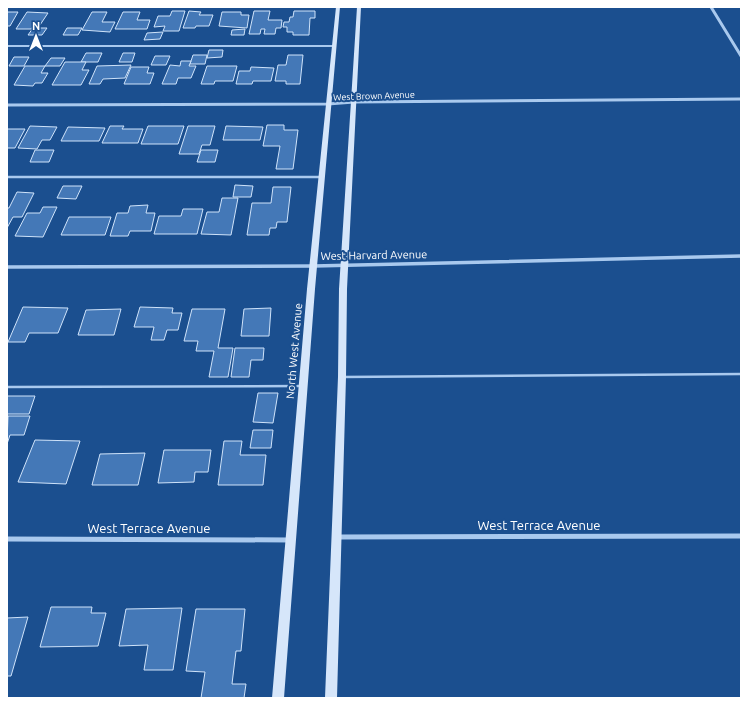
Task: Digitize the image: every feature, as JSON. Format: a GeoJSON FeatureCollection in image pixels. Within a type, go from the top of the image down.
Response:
{"type":"FeatureCollection","features":[{"type":"Feature","properties":{"kind":"main road","name":"North West Avenue"},"geometry":{"type":"LineString","coordinates":[[278,698],[303,386],[338,7]]}},
{"type":"Feature","properties":{"kind":"main road"},"geometry":{"type":"LineString","coordinates":[[331,698],[342,377],[344,265],[359,7]]}},
{"type":"Feature","properties":{"kind":"street"},"geometry":{"type":"LineString","coordinates":[[711,7],[741,56]]}},
{"type":"Feature","properties":{"kind":"street","name":"West Brown Avenue"},"geometry":{"type":"LineString","coordinates":[[7,105],[328,104],[354,102],[741,99]]}},
{"type":"Feature","properties":{"kind":"street","name":"West Harvard Avenue"},"geometry":{"type":"LineString","coordinates":[[7,267],[314,266],[741,256]]}},
{"type":"Feature","properties":{"kind":"street","name":"West Terrace Avenue"},"geometry":{"type":"LineString","coordinates":[[337,537],[741,536]]}},
{"type":"Feature","properties":{"kind":"street","name":"West Terrace Avenue"},"geometry":{"type":"LineString","coordinates":[[7,539],[291,540]]}},
{"type":"Feature","properties":{"kind":"lane"},"geometry":{"type":"LineString","coordinates":[[7,46],[334,46]]}},
{"type":"Feature","properties":{"kind":"lane"},"geometry":{"type":"LineString","coordinates":[[7,177],[322,177]]}},
{"type":"Feature","properties":{"kind":"lane"},"geometry":{"type":"LineString","coordinates":[[342,377],[741,374]]}},
{"type":"Feature","properties":{"kind":"lane"},"geometry":{"type":"LineString","coordinates":[[7,387],[303,386]]}},
{"type":"Feature","properties":{"kind":"building"},"geometry":{"type":"Polygon","coordinates":[[[172,11],[185,11],[179,31],[163,31],[165,26],[154,27],[158,16],[170,16],[172,11]]]}},
{"type":"Feature","properties":{"kind":"building"},"geometry":{"type":"Polygon","coordinates":[[[189,11],[201,12],[199,15],[213,15],[209,26],[183,28],[189,11]]]}},
{"type":"Feature","properties":{"kind":"building"},"geometry":{"type":"Polygon","coordinates":[[[254,11],[270,11],[268,20],[282,20],[281,28],[276,28],[275,34],[264,34],[265,29],[261,29],[260,34],[249,34],[254,11]]]}},
{"type":"Feature","properties":{"kind":"building"},"geometry":{"type":"Polygon","coordinates":[[[294,11],[315,11],[315,18],[310,18],[309,35],[293,35],[293,32],[287,32],[287,27],[283,27],[284,22],[289,22],[290,17],[293,17],[294,11]]]}},
{"type":"Feature","properties":{"kind":"building"},"geometry":{"type":"Polygon","coordinates":[[[7,12],[18,12],[10,26],[7,26],[7,12]]]}},
{"type":"Feature","properties":{"kind":"building"},"geometry":{"type":"Polygon","coordinates":[[[27,12],[48,13],[40,25],[34,25],[31,29],[16,29],[27,12]]]}},
{"type":"Feature","properties":{"kind":"building"},"geometry":{"type":"Polygon","coordinates":[[[92,12],[107,12],[102,22],[115,22],[110,32],[82,30],[92,12]]]}},
{"type":"Feature","properties":{"kind":"building"},"geometry":{"type":"Polygon","coordinates":[[[123,12],[140,12],[137,20],[150,20],[147,29],[115,29],[123,12]]]}},
{"type":"Feature","properties":{"kind":"building"},"geometry":{"type":"Polygon","coordinates":[[[222,12],[241,12],[241,15],[249,15],[247,28],[219,26],[222,12]]]}},
{"type":"Feature","properties":{"kind":"building"},"geometry":{"type":"Polygon","coordinates":[[[33,28],[47,28],[42,35],[28,35],[33,28]]]}},
{"type":"Feature","properties":{"kind":"building"},"geometry":{"type":"Polygon","coordinates":[[[67,28],[82,28],[78,35],[63,35],[67,28]]]}},
{"type":"Feature","properties":{"kind":"building"},"geometry":{"type":"Polygon","coordinates":[[[245,29],[244,35],[231,35],[232,30],[245,29]]]}},
{"type":"Feature","properties":{"kind":"building"},"geometry":{"type":"Polygon","coordinates":[[[163,32],[160,39],[144,40],[147,33],[163,32]]]}},
{"type":"Feature","properties":{"kind":"building"},"geometry":{"type":"Polygon","coordinates":[[[209,50],[223,50],[222,57],[207,58],[209,50]]]}},
{"type":"Feature","properties":{"kind":"building"},"geometry":{"type":"Polygon","coordinates":[[[86,53],[102,53],[98,62],[81,62],[86,53]]]}},
{"type":"Feature","properties":{"kind":"building"},"geometry":{"type":"Polygon","coordinates":[[[123,53],[135,53],[132,62],[119,62],[123,53]]]}},
{"type":"Feature","properties":{"kind":"building"},"geometry":{"type":"Polygon","coordinates":[[[193,55],[207,55],[205,64],[190,64],[193,55]]]}},
{"type":"Feature","properties":{"kind":"building"},"geometry":{"type":"Polygon","coordinates":[[[288,55],[303,55],[300,84],[286,84],[286,81],[275,81],[278,65],[286,65],[288,55]]]}},
{"type":"Feature","properties":{"kind":"building"},"geometry":{"type":"Polygon","coordinates":[[[155,56],[170,56],[166,65],[151,65],[155,56]]]}},
{"type":"Feature","properties":{"kind":"building"},"geometry":{"type":"Polygon","coordinates":[[[14,57],[29,57],[24,66],[9,66],[14,57]]]}},
{"type":"Feature","properties":{"kind":"building"},"geometry":{"type":"Polygon","coordinates":[[[51,58],[65,58],[60,66],[45,66],[51,58]]]}},
{"type":"Feature","properties":{"kind":"building"},"geometry":{"type":"Polygon","coordinates":[[[181,61],[191,61],[189,66],[196,66],[191,78],[178,78],[176,84],[162,84],[170,65],[180,66],[181,61]]]}},
{"type":"Feature","properties":{"kind":"building"},"geometry":{"type":"Polygon","coordinates":[[[65,62],[86,62],[82,70],[89,70],[81,85],[52,85],[65,62]]]}},
{"type":"Feature","properties":{"kind":"building"},"geometry":{"type":"Polygon","coordinates":[[[131,65],[125,78],[103,79],[100,84],[89,84],[97,66],[131,65]]]}},
{"type":"Feature","properties":{"kind":"building"},"geometry":{"type":"Polygon","coordinates":[[[25,66],[45,66],[41,73],[48,73],[42,83],[35,83],[33,86],[14,85],[25,66]]]}},
{"type":"Feature","properties":{"kind":"building"},"geometry":{"type":"Polygon","coordinates":[[[207,66],[237,66],[233,81],[215,81],[214,84],[201,84],[207,66]]]}},
{"type":"Feature","properties":{"kind":"building"},"geometry":{"type":"Polygon","coordinates":[[[131,67],[149,67],[147,73],[154,73],[150,84],[124,84],[131,67]]]}},
{"type":"Feature","properties":{"kind":"building"},"geometry":{"type":"Polygon","coordinates":[[[251,67],[274,68],[271,81],[253,81],[252,84],[236,84],[239,71],[250,71],[251,67]]]}},
{"type":"Feature","properties":{"kind":"building"},"geometry":{"type":"Polygon","coordinates":[[[267,125],[284,125],[284,130],[298,130],[293,169],[276,169],[280,146],[263,146],[267,125]]]}},
{"type":"Feature","properties":{"kind":"building"},"geometry":{"type":"Polygon","coordinates":[[[30,126],[57,127],[50,140],[42,140],[37,149],[18,148],[30,126]]]}},
{"type":"Feature","properties":{"kind":"building"},"geometry":{"type":"Polygon","coordinates":[[[110,126],[124,126],[122,129],[143,129],[138,143],[102,143],[110,126]]]}},
{"type":"Feature","properties":{"kind":"building"},"geometry":{"type":"Polygon","coordinates":[[[148,126],[184,126],[178,144],[141,144],[148,126]]]}},
{"type":"Feature","properties":{"kind":"building"},"geometry":{"type":"Polygon","coordinates":[[[188,126],[215,126],[210,145],[202,145],[199,154],[179,154],[188,126]]]}},
{"type":"Feature","properties":{"kind":"building"},"geometry":{"type":"Polygon","coordinates":[[[226,126],[263,127],[260,140],[223,140],[226,126]]]}},
{"type":"Feature","properties":{"kind":"building"},"geometry":{"type":"Polygon","coordinates":[[[68,127],[105,128],[99,141],[61,141],[68,127]]]}},
{"type":"Feature","properties":{"kind":"building"},"geometry":{"type":"Polygon","coordinates":[[[7,129],[25,129],[15,148],[7,148],[7,129]]]}},
{"type":"Feature","properties":{"kind":"building"},"geometry":{"type":"Polygon","coordinates":[[[35,150],[54,150],[49,162],[30,162],[35,150]]]}},
{"type":"Feature","properties":{"kind":"building"},"geometry":{"type":"Polygon","coordinates":[[[201,150],[218,150],[215,162],[197,162],[201,150]]]}},
{"type":"Feature","properties":{"kind":"building"},"geometry":{"type":"Polygon","coordinates":[[[235,185],[253,186],[251,197],[233,197],[235,185]]]}},
{"type":"Feature","properties":{"kind":"building"},"geometry":{"type":"Polygon","coordinates":[[[63,186],[82,186],[76,199],[57,198],[63,186]]]}},
{"type":"Feature","properties":{"kind":"building"},"geometry":{"type":"Polygon","coordinates":[[[273,187],[291,187],[287,222],[277,222],[276,228],[270,228],[269,235],[247,235],[252,203],[271,203],[273,187]]]}},
{"type":"Feature","properties":{"kind":"building"},"geometry":{"type":"Polygon","coordinates":[[[17,192],[34,193],[22,217],[13,217],[7,228],[7,208],[9,208],[17,192]]]}},
{"type":"Feature","properties":{"kind":"building"},"geometry":{"type":"Polygon","coordinates":[[[222,198],[238,198],[231,235],[201,234],[207,212],[219,212],[222,198]]]}},
{"type":"Feature","properties":{"kind":"building"},"geometry":{"type":"Polygon","coordinates":[[[148,205],[146,213],[155,213],[151,231],[130,231],[128,236],[110,236],[117,213],[128,213],[130,206],[148,205]]]}},
{"type":"Feature","properties":{"kind":"building"},"geometry":{"type":"Polygon","coordinates":[[[43,207],[57,207],[43,237],[15,236],[27,213],[40,213],[43,207]]]}},
{"type":"Feature","properties":{"kind":"building"},"geometry":{"type":"Polygon","coordinates":[[[183,209],[203,209],[197,234],[154,234],[159,216],[181,216],[183,209]]]}},
{"type":"Feature","properties":{"kind":"building"},"geometry":{"type":"Polygon","coordinates":[[[69,217],[111,217],[105,235],[61,235],[69,217]]]}},
{"type":"Feature","properties":{"kind":"building"},"geometry":{"type":"Polygon","coordinates":[[[23,307],[68,308],[58,333],[29,333],[25,342],[8,342],[23,307]]]}},
{"type":"Feature","properties":{"kind":"building"},"geometry":{"type":"Polygon","coordinates":[[[140,307],[173,308],[172,313],[182,313],[178,330],[167,330],[164,340],[151,340],[154,327],[134,327],[140,307]]]}},
{"type":"Feature","properties":{"kind":"building"},"geometry":{"type":"Polygon","coordinates":[[[271,308],[269,336],[241,336],[244,309],[271,308]]]}},
{"type":"Feature","properties":{"kind":"building"},"geometry":{"type":"Polygon","coordinates":[[[121,309],[114,335],[78,335],[86,310],[121,309]]]}},
{"type":"Feature","properties":{"kind":"building"},"geometry":{"type":"Polygon","coordinates":[[[192,309],[225,309],[218,348],[233,348],[228,377],[209,377],[214,351],[196,351],[198,341],[184,341],[192,309]]]}},
{"type":"Feature","properties":{"kind":"building"},"geometry":{"type":"Polygon","coordinates":[[[235,348],[264,348],[263,360],[251,360],[249,377],[231,377],[235,348]]]}},
{"type":"Feature","properties":{"kind":"building"},"geometry":{"type":"Polygon","coordinates":[[[258,393],[278,393],[273,423],[253,422],[258,393]]]}},
{"type":"Feature","properties":{"kind":"building"},"geometry":{"type":"Polygon","coordinates":[[[7,396],[35,396],[29,414],[7,414],[7,396]]]}},
{"type":"Feature","properties":{"kind":"building"},"geometry":{"type":"Polygon","coordinates":[[[8,416],[30,416],[24,435],[10,435],[7,444],[8,416]]]}},
{"type":"Feature","properties":{"kind":"building"},"geometry":{"type":"Polygon","coordinates":[[[253,430],[273,430],[271,448],[250,448],[253,430]]]}},
{"type":"Feature","properties":{"kind":"building"},"geometry":{"type":"Polygon","coordinates":[[[35,440],[80,441],[66,484],[18,482],[35,440]]]}},
{"type":"Feature","properties":{"kind":"building"},"geometry":{"type":"Polygon","coordinates":[[[224,441],[242,441],[240,455],[266,455],[263,485],[218,485],[224,441]]]}},
{"type":"Feature","properties":{"kind":"building"},"geometry":{"type":"Polygon","coordinates":[[[164,450],[211,450],[208,472],[195,472],[194,482],[158,483],[164,450]]]}},
{"type":"Feature","properties":{"kind":"building"},"geometry":{"type":"Polygon","coordinates":[[[145,453],[138,485],[92,485],[100,454],[145,453]]]}},
{"type":"Feature","properties":{"kind":"building"},"geometry":{"type":"Polygon","coordinates":[[[51,607],[92,607],[91,613],[106,613],[98,646],[40,647],[51,607]]]}},
{"type":"Feature","properties":{"kind":"building"},"geometry":{"type":"Polygon","coordinates":[[[182,608],[173,670],[144,670],[148,645],[119,646],[126,609],[182,608]]]}},
{"type":"Feature","properties":{"kind":"building"},"geometry":{"type":"Polygon","coordinates":[[[196,609],[245,609],[241,651],[236,651],[232,684],[246,684],[244,698],[201,698],[205,672],[186,671],[196,609]]]}},
{"type":"Feature","properties":{"kind":"building"},"geometry":{"type":"Polygon","coordinates":[[[28,617],[11,676],[7,676],[7,618],[28,617]]]}}]}
